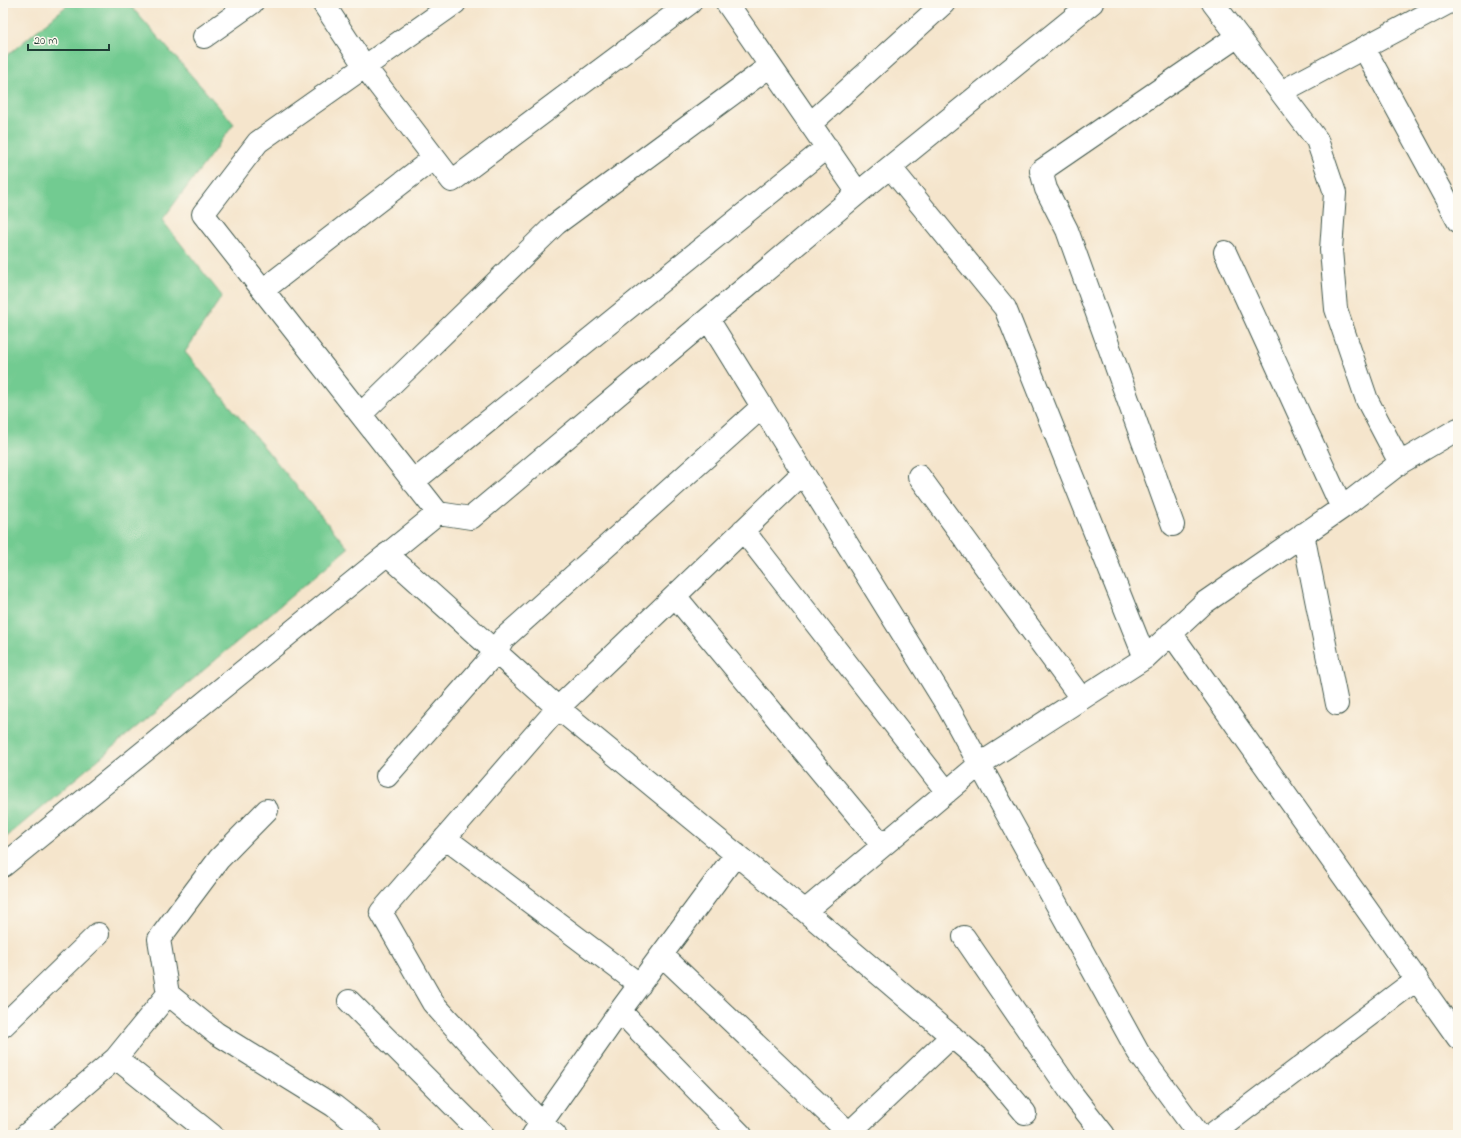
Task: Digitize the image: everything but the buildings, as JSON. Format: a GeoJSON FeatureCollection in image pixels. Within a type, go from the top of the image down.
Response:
{"type":"FeatureCollection","features":[{"type":"Feature","properties":{"kind":"street"},"geometry":{"type":"LineString","coordinates":[[204,37],[252,3]]}},
{"type":"Feature","properties":{"kind":"street"},"geometry":{"type":"LineString","coordinates":[[322,3],[365,67],[452,181],[690,3]]}},
{"type":"Feature","properties":{"kind":"street"},"geometry":{"type":"LineString","coordinates":[[455,3],[258,142],[203,214],[438,513],[471,518],[858,193],[1092,3]]}},
{"type":"Feature","properties":{"kind":"street"},"geometry":{"type":"LineString","coordinates":[[727,3],[858,193]]}},
{"type":"Feature","properties":{"kind":"street"},"geometry":{"type":"LineString","coordinates":[[1213,3],[1317,140],[1335,193],[1331,250],[1336,309],[1367,400],[1400,463]]}},
{"type":"Feature","properties":{"kind":"street"},"geometry":{"type":"LineString","coordinates":[[1281,92],[1448,3]]}},
{"type":"Feature","properties":{"kind":"street"},"geometry":{"type":"LineString","coordinates":[[810,124],[937,5]]}},
{"type":"Feature","properties":{"kind":"street"},"geometry":{"type":"LineString","coordinates":[[1173,525],[1067,230],[1046,189],[1041,171],[1238,36]]}},
{"type":"Feature","properties":{"kind":"street"},"geometry":{"type":"LineString","coordinates":[[1364,48],[1458,221]]}},
{"type":"Feature","properties":{"kind":"street"},"geometry":{"type":"LineString","coordinates":[[361,414],[556,224],[770,66]]}},
{"type":"Feature","properties":{"kind":"street"},"geometry":{"type":"LineString","coordinates":[[413,482],[826,147]]}},
{"type":"Feature","properties":{"kind":"street"},"geometry":{"type":"LineString","coordinates":[[263,290],[434,158]]}},
{"type":"Feature","properties":{"kind":"street"},"geometry":{"type":"LineString","coordinates":[[890,167],[1005,308],[1145,658]]}},
{"type":"Feature","properties":{"kind":"street"},"geometry":{"type":"LineString","coordinates":[[1225,252],[1342,508]]}},
{"type":"Feature","properties":{"kind":"street"},"geometry":{"type":"LineString","coordinates":[[708,319],[948,707],[1138,1052],[1200,1135]]}},
{"type":"Feature","properties":{"kind":"street"},"geometry":{"type":"LineString","coordinates":[[387,776],[496,652],[503,639],[762,407]]}},
{"type":"Feature","properties":{"kind":"street"},"geometry":{"type":"LineString","coordinates":[[805,911],[980,764],[1145,658],[1204,603],[1342,508],[1400,463],[1458,429]]}},
{"type":"Feature","properties":{"kind":"street"},"geometry":{"type":"LineString","coordinates":[[736,854],[620,1011],[544,1131],[433,1003],[381,912],[558,708],[803,472]]}},
{"type":"Feature","properties":{"kind":"street"},"geometry":{"type":"LineString","coordinates":[[919,476],[1081,698]]}},
{"type":"Feature","properties":{"kind":"street"},"geometry":{"type":"LineString","coordinates":[[3,866],[438,513]]}},
{"type":"Feature","properties":{"kind":"street"},"geometry":{"type":"LineString","coordinates":[[743,530],[947,792]]}},
{"type":"Feature","properties":{"kind":"street"},"geometry":{"type":"LineString","coordinates":[[1303,534],[1337,704]]}},
{"type":"Feature","properties":{"kind":"street"},"geometry":{"type":"LineString","coordinates":[[387,554],[558,708],[805,911],[983,1063],[1024,1113]]}},
{"type":"Feature","properties":{"kind":"street"},"geometry":{"type":"LineString","coordinates":[[675,596],[882,846]]}},
{"type":"Feature","properties":{"kind":"street"},"geometry":{"type":"LineString","coordinates":[[1171,634],[1458,1038]]}},
{"type":"Feature","properties":{"kind":"street"},"geometry":{"type":"LineString","coordinates":[[267,810],[218,859],[159,939],[168,994],[216,1033],[334,1106],[371,1135]]}},
{"type":"Feature","properties":{"kind":"street"},"geometry":{"type":"LineString","coordinates":[[445,838],[640,985]]}},
{"type":"Feature","properties":{"kind":"street"},"geometry":{"type":"LineString","coordinates":[[3,1026],[98,934]]}},
{"type":"Feature","properties":{"kind":"street"},"geometry":{"type":"LineString","coordinates":[[964,937],[1072,1094],[1104,1135]]}},
{"type":"Feature","properties":{"kind":"street"},"geometry":{"type":"LineString","coordinates":[[662,954],[848,1135],[952,1036]]}},
{"type":"Feature","properties":{"kind":"street"},"geometry":{"type":"LineString","coordinates":[[1211,1135],[1417,979]]}},
{"type":"Feature","properties":{"kind":"street"},"geometry":{"type":"LineString","coordinates":[[26,1135],[116,1058],[168,994]]}},
{"type":"Feature","properties":{"kind":"street"},"geometry":{"type":"LineString","coordinates":[[349,1001],[483,1135]]}},
{"type":"Feature","properties":{"kind":"street"},"geometry":{"type":"LineString","coordinates":[[620,1011],[741,1135]]}},
{"type":"Feature","properties":{"kind":"street"},"geometry":{"type":"LineString","coordinates":[[116,1058],[212,1135]]}},
{"type":"Feature","properties":{"kind":"green space"},"geometry":{"type":"Polygon","coordinates":[[[70,3],[128,3],[234,124],[162,220],[222,296],[185,352],[348,548],[3,840],[3,59],[70,3]]]}}]}
